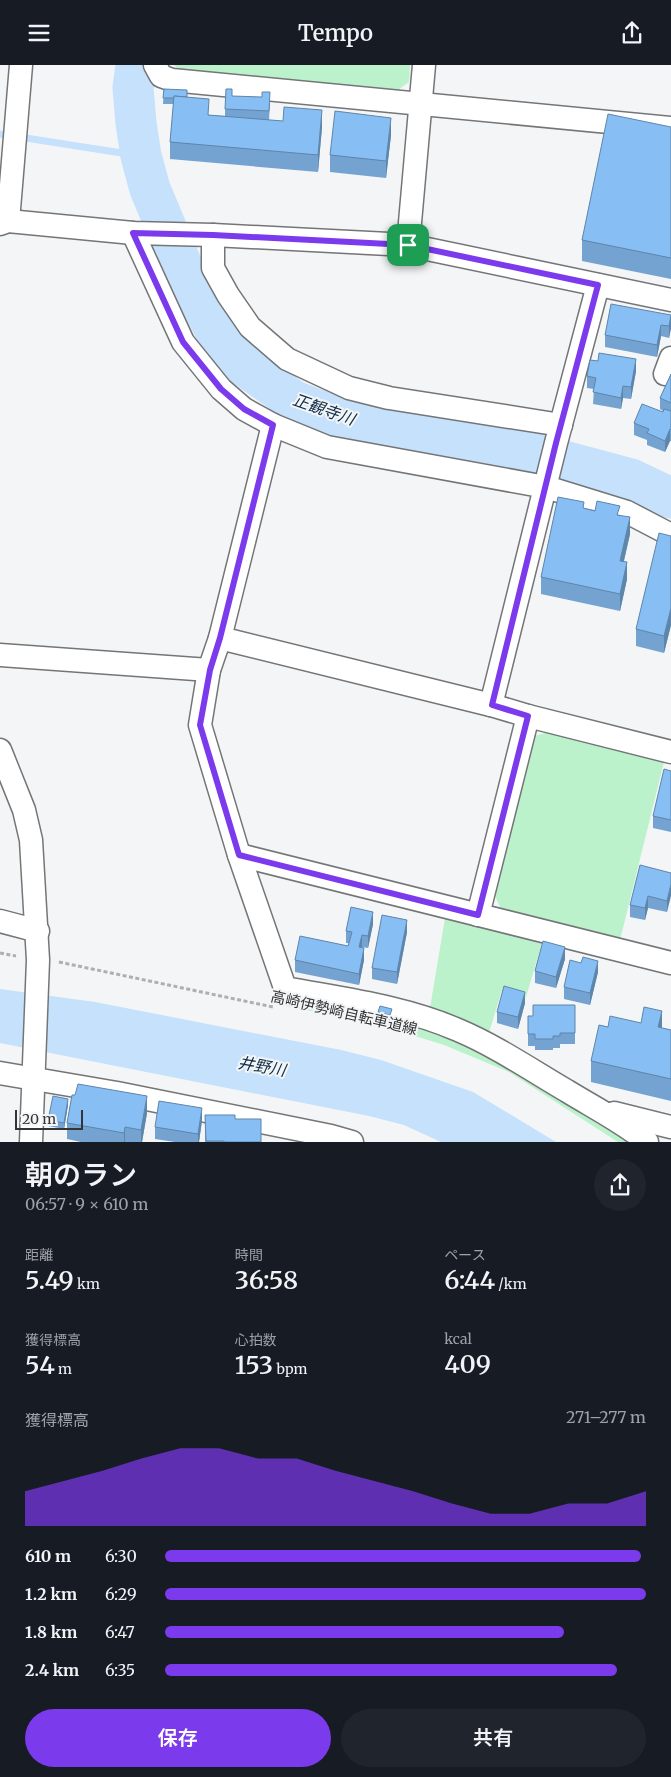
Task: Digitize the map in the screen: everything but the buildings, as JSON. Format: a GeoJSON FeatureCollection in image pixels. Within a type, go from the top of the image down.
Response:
{"type":"FeatureCollection","features":[{"type":"Feature","properties":{"kind":"street"},"geometry":{"type":"LineString","coordinates":[[21,65],[16,136],[4,223],[142,233],[408,245],[671,300]]}},
{"type":"Feature","properties":{"kind":"street"},"geometry":{"type":"LineString","coordinates":[[155,65],[161,76],[172,80],[671,128]]}},
{"type":"Feature","properties":{"kind":"street"},"geometry":{"type":"LineString","coordinates":[[408,245],[424,65]]}},
{"type":"Feature","properties":{"kind":"street"},"geometry":{"type":"LineString","coordinates":[[142,233],[183,342],[221,389],[244,409],[273,425],[327,447],[547,483],[626,512],[671,535]]}},
{"type":"Feature","properties":{"kind":"street"},"geometry":{"type":"LineString","coordinates":[[203,235],[213,268],[228,295],[250,327],[287,359],[349,388],[559,434]]}},
{"type":"Feature","properties":{"kind":"street"},"geometry":{"type":"LineString","coordinates":[[492,705],[598,285]]}},
{"type":"Feature","properties":{"kind":"street"},"geometry":{"type":"LineString","coordinates":[[273,425],[220,638],[210,670],[200,725],[239,855],[285,988],[382,1007],[423,1017],[457,1029],[484,1042],[596,1109],[646,1142]]}},
{"type":"Feature","properties":{"kind":"street"},"geometry":{"type":"LineString","coordinates":[[220,638],[492,705],[671,752]]}},
{"type":"Feature","properties":{"kind":"street"},"geometry":{"type":"LineString","coordinates":[[0,655],[210,670]]}},
{"type":"Feature","properties":{"kind":"street"},"geometry":{"type":"LineString","coordinates":[[478,915],[528,716]]}},
{"type":"Feature","properties":{"kind":"street"},"geometry":{"type":"LineString","coordinates":[[0,750],[24,810],[31,840],[38,931],[46,964],[34,1075],[31,1142]]}},
{"type":"Feature","properties":{"kind":"street"},"geometry":{"type":"LineString","coordinates":[[239,855],[671,963]]}},
{"type":"Feature","properties":{"kind":"street"},"geometry":{"type":"LineString","coordinates":[[0,921],[38,931]]}},
{"type":"Feature","properties":{"kind":"street"},"geometry":{"type":"LineString","coordinates":[[0,1073],[34,1075],[331,1136],[352,1142]]}},
{"type":"Feature","properties":{"kind":"street"},"geometry":{"type":"LineString","coordinates":[[596,1109],[671,1127]]}},
{"type":"Feature","properties":{"kind":"path"},"geometry":{"type":"LineString","coordinates":[[0,953],[17,956]]}},
{"type":"Feature","properties":{"kind":"path","name":"高崎伊勢崎自転車道線"},"geometry":{"type":"LineString","coordinates":[[46,964],[276,1008]]}},
{"type":"Feature","properties":{"kind":"green space"},"geometry":{"type":"Polygon","coordinates":[[[174,65],[410,65],[409,82],[398,90],[179,70],[174,65]]]}},
{"type":"Feature","properties":{"kind":"green space"},"geometry":{"type":"Polygon","coordinates":[[[549,732],[664,762],[620,940],[502,911],[495,896],[534,736],[549,732]]]}},
{"type":"Feature","properties":{"kind":"green space"},"geometry":{"type":"Polygon","coordinates":[[[445,918],[542,943],[526,997],[502,990],[488,1036],[429,1014],[445,918]]]}},
{"type":"Feature","properties":{"kind":"green space"},"geometry":{"type":"Polygon","coordinates":[[[276,992],[365,1011],[370,1019],[394,1025],[402,1017],[471,1043],[634,1142],[618,1142],[509,1072],[444,1045],[370,1022],[279,1005],[276,992]]]}},
{"type":"Feature","properties":{"kind":"water","name":"井野川"},"geometry":{"type":"Polygon","coordinates":[[[0,989],[95,1002],[341,1050],[381,1060],[473,1092],[556,1142],[441,1142],[404,1125],[369,1116],[0,1043],[0,989]]]}},
{"type":"Feature","properties":{"kind":"waterway","name":"正観寺川"},"geometry":{"type":"LineString","coordinates":[[136,65],[133,88],[136,123],[141,156],[150,189],[186,275],[218,336],[243,365],[294,401],[344,420],[523,450],[631,479],[671,498]]}},
{"type":"Feature","properties":{"kind":"waterway"},"geometry":{"type":"LineString","coordinates":[[0,134],[141,156]]}},
{"type":"Feature","properties":{"kind":"route"},"geometry":{"type":"LineString","coordinates":[[133,233],[408,245],[598,285],[556,443],[492,705],[528,716],[478,915],[239,855],[200,725],[210,670],[220,638],[273,425],[244,409],[221,389],[183,342],[133,233]]}}]}
